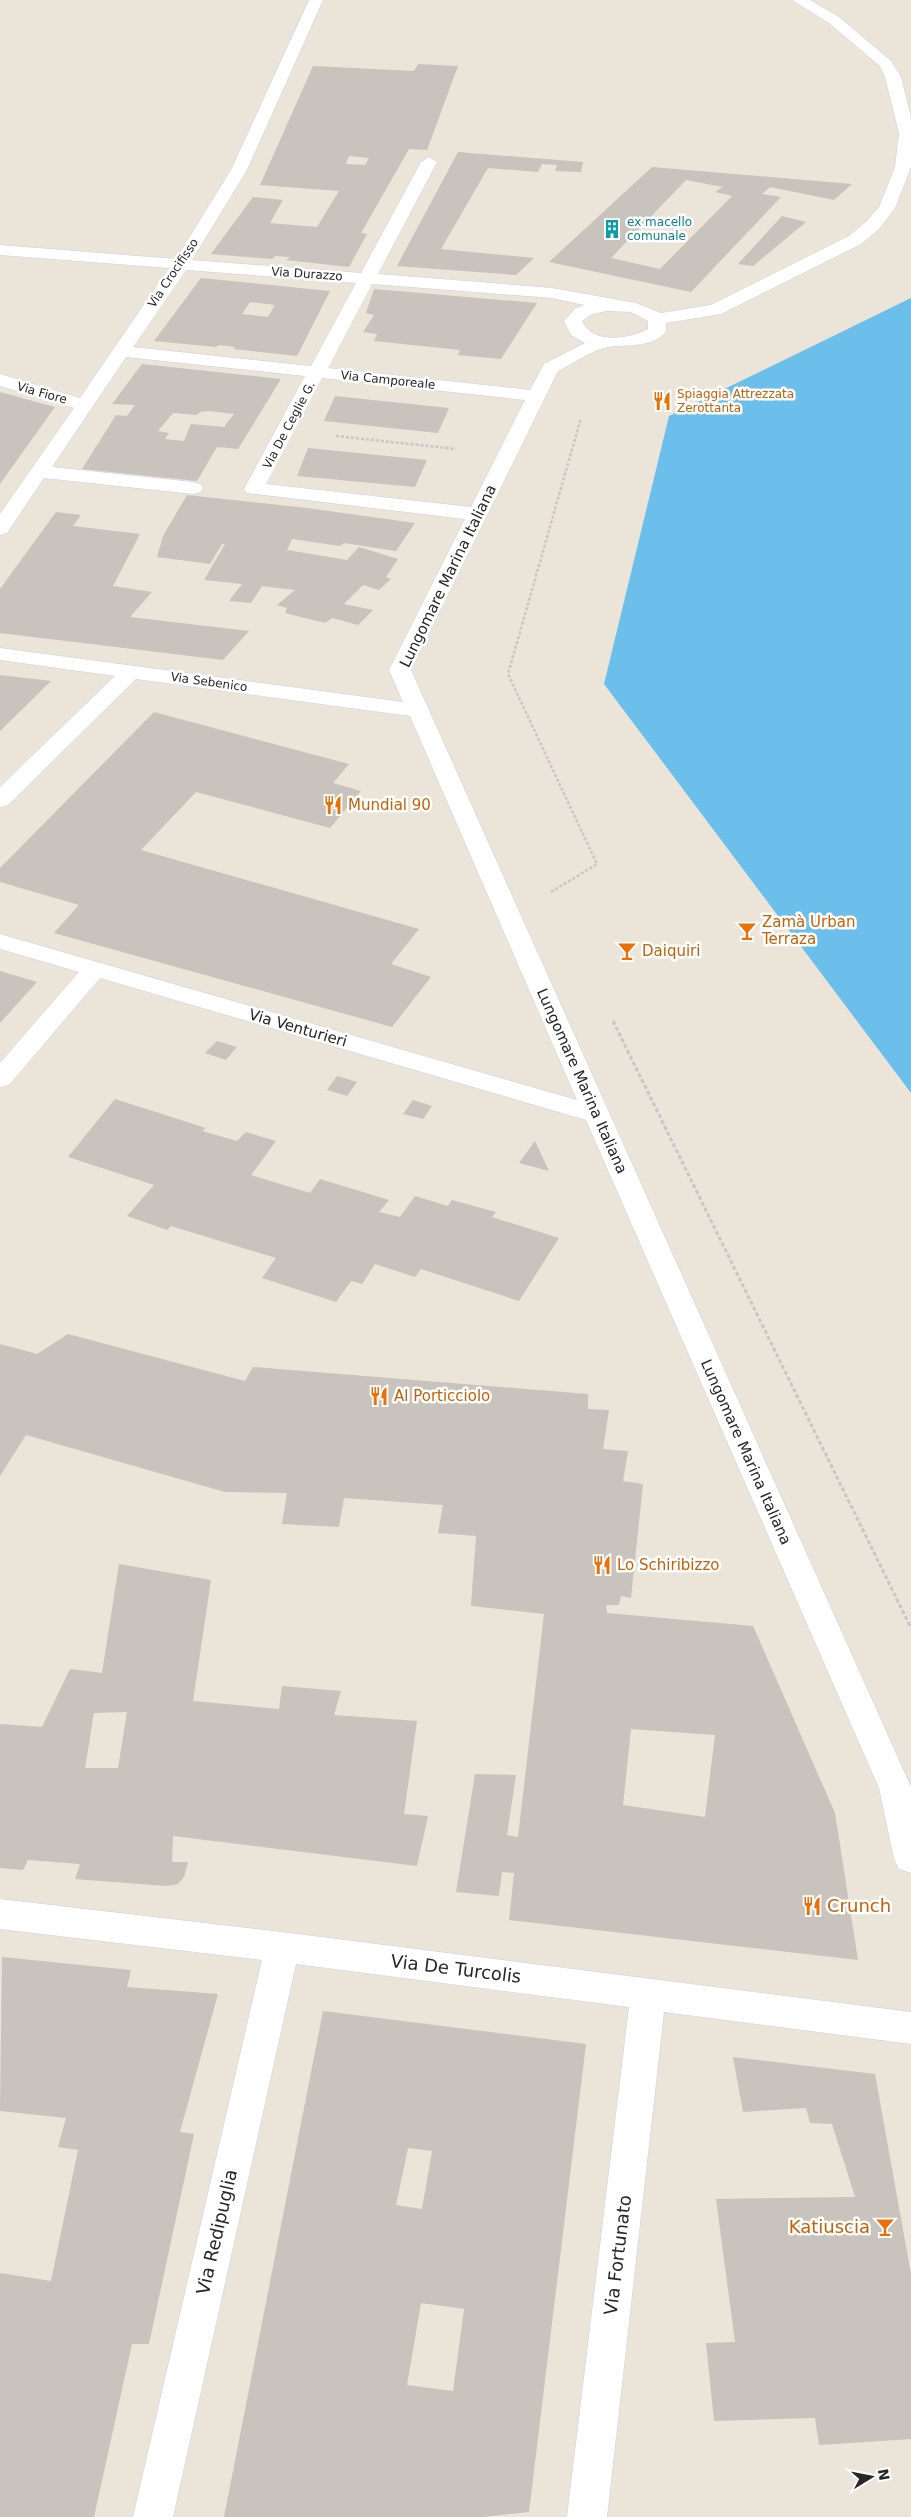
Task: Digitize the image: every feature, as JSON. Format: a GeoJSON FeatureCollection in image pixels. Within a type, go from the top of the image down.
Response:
{"type":"FeatureCollection","features":[{"type":"Feature","properties":{"kind":"street","name":"Via Crocifisso"},"geometry":{"type":"LineString","coordinates":[[0,529],[181,264],[239,170],[316,0]]}},
{"type":"Feature","properties":{"kind":"street"},"geometry":{"type":"LineString","coordinates":[[657,319],[657,331],[641,340],[629,343],[602,342],[580,334],[574,327],[573,321],[578,314],[587,309],[613,305],[642,309],[657,319],[715,310],[796,272],[855,240],[873,225],[887,208],[903,167],[908,133],[893,77],[886,64],[834,20],[799,0]]}},
{"type":"Feature","properties":{"kind":"street","name":"Via De Ceglie G."},"geometry":{"type":"LineString","coordinates":[[429,162],[254,489],[478,514]]}},
{"type":"Feature","properties":{"kind":"street","name":"Via Durazzo"},"geometry":{"type":"LineString","coordinates":[[0,250],[552,293],[613,305]]}},
{"type":"Feature","properties":{"kind":"street","name":"Lungomare Marina Italiana"},"geometry":{"type":"LineString","coordinates":[[602,342],[550,368],[400,670],[895,1788],[911,1859]]}},
{"type":"Feature","properties":{"kind":"street","name":"Via Camporeale"},"geometry":{"type":"LineString","coordinates":[[120,351],[536,396]]}},
{"type":"Feature","properties":{"kind":"street","name":"Via Fiore"},"geometry":{"type":"LineString","coordinates":[[0,380],[85,405]]}},
{"type":"Feature","properties":{"kind":"street"},"geometry":{"type":"LineString","coordinates":[[39,472],[192,488]]}},
{"type":"Feature","properties":{"kind":"street","name":"Via Sebenico"},"geometry":{"type":"LineString","coordinates":[[0,654],[418,711]]}},
{"type":"Feature","properties":{"kind":"street"},"geometry":{"type":"LineString","coordinates":[[0,800],[131,672]]}},
{"type":"Feature","properties":{"kind":"street","name":"Via Venturieri"},"geometry":{"type":"LineString","coordinates":[[0,941],[597,1114]]}},
{"type":"Feature","properties":{"kind":"street"},"geometry":{"type":"LineString","coordinates":[[0,1079],[95,968]]}},
{"type":"Feature","properties":{"kind":"street","name":"Via De Turcolis"},"geometry":{"type":"LineString","coordinates":[[0,1914],[282,1947],[911,2028]]}},
{"type":"Feature","properties":{"kind":"street","name":"Via Redipuglia"},"geometry":{"type":"LineString","coordinates":[[153,2517],[282,1947]]}},
{"type":"Feature","properties":{"kind":"street","name":"Via Fortunato"},"geometry":{"type":"LineString","coordinates":[[587,2517],[648,1994]]}},
{"type":"Feature","properties":{"kind":"path"},"geometry":{"type":"LineString","coordinates":[[551,893],[596,864],[508,674],[581,418]]}},
{"type":"Feature","properties":{"kind":"path"},"geometry":{"type":"LineString","coordinates":[[286,431],[508,454]]}},
{"type":"Feature","properties":{"kind":"path"},"geometry":{"type":"LineString","coordinates":[[611,1016],[911,1628]]}},
{"type":"Feature","properties":{"kind":"water"},"geometry":{"type":"Polygon","coordinates":[[[911,298],[911,1093],[604,684],[669,416],[911,298]]]}},
{"type":"Feature","properties":{"kind":"building"},"geometry":{"type":"Polygon","coordinates":[[[418,64],[458,66],[427,150],[409,149],[361,233],[367,234],[349,267],[286,260],[290,257],[275,256],[272,259],[211,254],[253,197],[283,200],[270,223],[317,227],[339,191],[260,185],[313,66],[414,71],[418,64]],[[349,156],[346,164],[365,165],[369,158],[349,156]]]}},
{"type":"Feature","properties":{"kind":"building"},"geometry":{"type":"Polygon","coordinates":[[[458,152],[583,162],[581,172],[555,171],[557,165],[542,164],[538,172],[488,168],[441,249],[534,258],[516,275],[397,266],[458,152]]]}},
{"type":"Feature","properties":{"kind":"building","name":"ex macello comunale"},"geometry":{"type":"Polygon","coordinates":[[[652,167],[852,184],[834,200],[770,187],[762,194],[781,197],[691,292],[549,262],[652,167]],[[686,180],[611,258],[660,269],[732,196],[715,192],[723,187],[686,180]]]}},
{"type":"Feature","properties":{"kind":"building"},"geometry":{"type":"Polygon","coordinates":[[[782,216],[806,222],[753,266],[738,264],[782,216]]]}},
{"type":"Feature","properties":{"kind":"building"},"geometry":{"type":"Polygon","coordinates":[[[201,278],[330,291],[297,356],[233,349],[235,347],[219,345],[216,347],[154,341],[201,278]],[[250,302],[242,314],[268,317],[275,305],[250,302]]]}},
{"type":"Feature","properties":{"kind":"building"},"geometry":{"type":"Polygon","coordinates":[[[374,289],[537,303],[501,359],[458,355],[460,350],[374,341],[377,334],[363,332],[374,315],[366,313],[374,289]]]}},
{"type":"Feature","properties":{"kind":"building"},"geometry":{"type":"Polygon","coordinates":[[[142,364],[281,379],[238,449],[217,447],[197,481],[82,469],[116,415],[127,416],[135,405],[112,404],[142,364]],[[209,411],[200,412],[197,415],[173,413],[158,431],[169,433],[165,439],[184,441],[191,424],[224,427],[234,414],[209,411]]]}},
{"type":"Feature","properties":{"kind":"building"},"geometry":{"type":"Polygon","coordinates":[[[0,392],[55,407],[0,484],[0,392]]]}},
{"type":"Feature","properties":{"kind":"building"},"geometry":{"type":"Polygon","coordinates":[[[335,396],[449,408],[438,433],[324,421],[335,396]]]}},
{"type":"Feature","properties":{"kind":"building"},"geometry":{"type":"Polygon","coordinates":[[[308,448],[427,460],[415,487],[297,476],[308,448]]]}},
{"type":"Feature","properties":{"kind":"building"},"geometry":{"type":"Polygon","coordinates":[[[187,495],[307,508],[415,523],[396,551],[344,543],[340,546],[292,539],[287,550],[347,560],[359,547],[398,559],[386,577],[391,579],[379,590],[363,585],[344,604],[373,610],[358,625],[332,618],[325,623],[285,613],[287,608],[277,605],[295,590],[262,586],[251,603],[229,601],[242,584],[204,580],[225,544],[222,544],[210,564],[157,557],[163,536],[187,495]]]}},
{"type":"Feature","properties":{"kind":"building"},"geometry":{"type":"Polygon","coordinates":[[[56,512],[81,515],[73,526],[140,534],[113,586],[152,592],[130,617],[249,631],[223,660],[0,633],[0,589],[56,512]]]}},
{"type":"Feature","properties":{"kind":"building"},"geometry":{"type":"Polygon","coordinates":[[[0,675],[51,681],[0,731],[0,675]]]}},
{"type":"Feature","properties":{"kind":"building"},"geometry":{"type":"Polygon","coordinates":[[[154,712],[349,764],[333,783],[361,791],[330,828],[196,792],[141,850],[419,929],[391,964],[431,977],[392,1027],[54,933],[79,905],[0,882],[0,868],[154,712]]]}},
{"type":"Feature","properties":{"kind":"building"},"geometry":{"type":"Polygon","coordinates":[[[0,971],[37,982],[0,1023],[0,971]]]}},
{"type":"Feature","properties":{"kind":"building"},"geometry":{"type":"Polygon","coordinates":[[[217,1041],[237,1047],[226,1060],[205,1053],[217,1041]]]}},
{"type":"Feature","properties":{"kind":"building"},"geometry":{"type":"Polygon","coordinates":[[[337,1076],[357,1082],[347,1096],[327,1090],[337,1076]]]}},
{"type":"Feature","properties":{"kind":"building"},"geometry":{"type":"Polygon","coordinates":[[[115,1099],[206,1128],[202,1131],[237,1141],[246,1132],[276,1141],[251,1175],[310,1193],[320,1179],[389,1200],[379,1212],[400,1217],[415,1196],[448,1206],[452,1200],[496,1212],[492,1217],[559,1238],[519,1301],[421,1269],[415,1277],[375,1264],[362,1284],[351,1281],[336,1302],[262,1278],[276,1258],[171,1226],[167,1230],[127,1216],[154,1185],[68,1157],[115,1099]]]}},
{"type":"Feature","properties":{"kind":"building"},"geometry":{"type":"Polygon","coordinates":[[[413,1100],[432,1106],[423,1119],[403,1114],[413,1100]]]}},
{"type":"Feature","properties":{"kind":"building"},"geometry":{"type":"Polygon","coordinates":[[[535,1141],[549,1171],[519,1163],[535,1141]]]}},
{"type":"Feature","properties":{"kind":"building"},"geometry":{"type":"Polygon","coordinates":[[[68,1334],[245,1381],[253,1367],[588,1394],[588,1409],[609,1410],[603,1449],[628,1451],[623,1481],[643,1484],[631,1598],[621,1596],[619,1605],[606,1605],[607,1613],[753,1626],[835,1813],[858,1960],[509,1920],[514,1873],[502,1872],[499,1896],[456,1892],[475,1774],[516,1775],[507,1835],[518,1837],[544,1614],[471,1606],[476,1536],[438,1533],[443,1505],[344,1498],[339,1527],[282,1524],[287,1493],[225,1492],[26,1435],[0,1476],[0,1344],[37,1354],[68,1334]],[[631,1729],[623,1805],[705,1817],[715,1735],[631,1729]]]}},
{"type":"Feature","properties":{"kind":"building"},"geometry":{"type":"Polygon","coordinates":[[[119,1564],[211,1580],[193,1701],[279,1709],[282,1686],[341,1691],[334,1715],[417,1721],[404,1814],[428,1816],[417,1866],[173,1836],[172,1862],[188,1862],[184,1877],[178,1884],[166,1886],[75,1879],[80,1864],[28,1860],[23,1870],[0,1868],[0,1724],[42,1727],[70,1669],[102,1673],[119,1564]],[[127,1712],[94,1713],[85,1768],[118,1768],[127,1712]]]}},
{"type":"Feature","properties":{"kind":"building"},"geometry":{"type":"Polygon","coordinates":[[[2,1957],[131,1970],[127,1987],[218,1994],[180,2132],[194,2134],[149,2344],[132,2344],[94,2517],[0,2517],[0,2273],[51,2281],[78,2150],[58,2147],[66,2118],[0,2111],[2,1957]]]}},
{"type":"Feature","properties":{"kind":"building"},"geometry":{"type":"Polygon","coordinates":[[[323,2011],[586,2044],[529,2512],[483,2517],[224,2517],[323,2011]],[[408,2148],[396,2205],[422,2209],[432,2151],[408,2148]],[[421,2303],[407,2385],[453,2391],[464,2309],[421,2303]]]}},
{"type":"Feature","properties":{"kind":"building"},"geometry":{"type":"Polygon","coordinates":[[[733,2057],[875,2074],[911,2274],[911,2439],[819,2445],[815,2418],[714,2421],[706,2343],[735,2342],[716,2199],[855,2197],[832,2124],[810,2123],[806,2108],[743,2112],[733,2057]]]}},
{"type":"Feature","properties":{"kind":"place","name":"ex macello comunale"},"geometry":{"type":"Point","coordinates":[612,229]}},
{"type":"Feature","properties":{"kind":"place","name":"Spiaggia Attrezzata Zerottanta"},"geometry":{"type":"Point","coordinates":[662,401]}},
{"type":"Feature","properties":{"kind":"place","name":"Mundial 90"},"geometry":{"type":"Point","coordinates":[333,805]}},
{"type":"Feature","properties":{"kind":"place","name":"Zamà Urban Terraza"},"geometry":{"type":"Point","coordinates":[747,931]}},
{"type":"Feature","properties":{"kind":"place","name":"Daiquiri"},"geometry":{"type":"Point","coordinates":[627,951]}},
{"type":"Feature","properties":{"kind":"place","name":"Al Porticciolo"},"geometry":{"type":"Point","coordinates":[379,1396]}},
{"type":"Feature","properties":{"kind":"place","name":"Lo Schiribizzo"},"geometry":{"type":"Point","coordinates":[602,1565]}},
{"type":"Feature","properties":{"kind":"place","name":"Crunch"},"geometry":{"type":"Point","coordinates":[812,1906]}},
{"type":"Feature","properties":{"kind":"place","name":"Katiuscia"},"geometry":{"type":"Point","coordinates":[885,2227]}}]}
